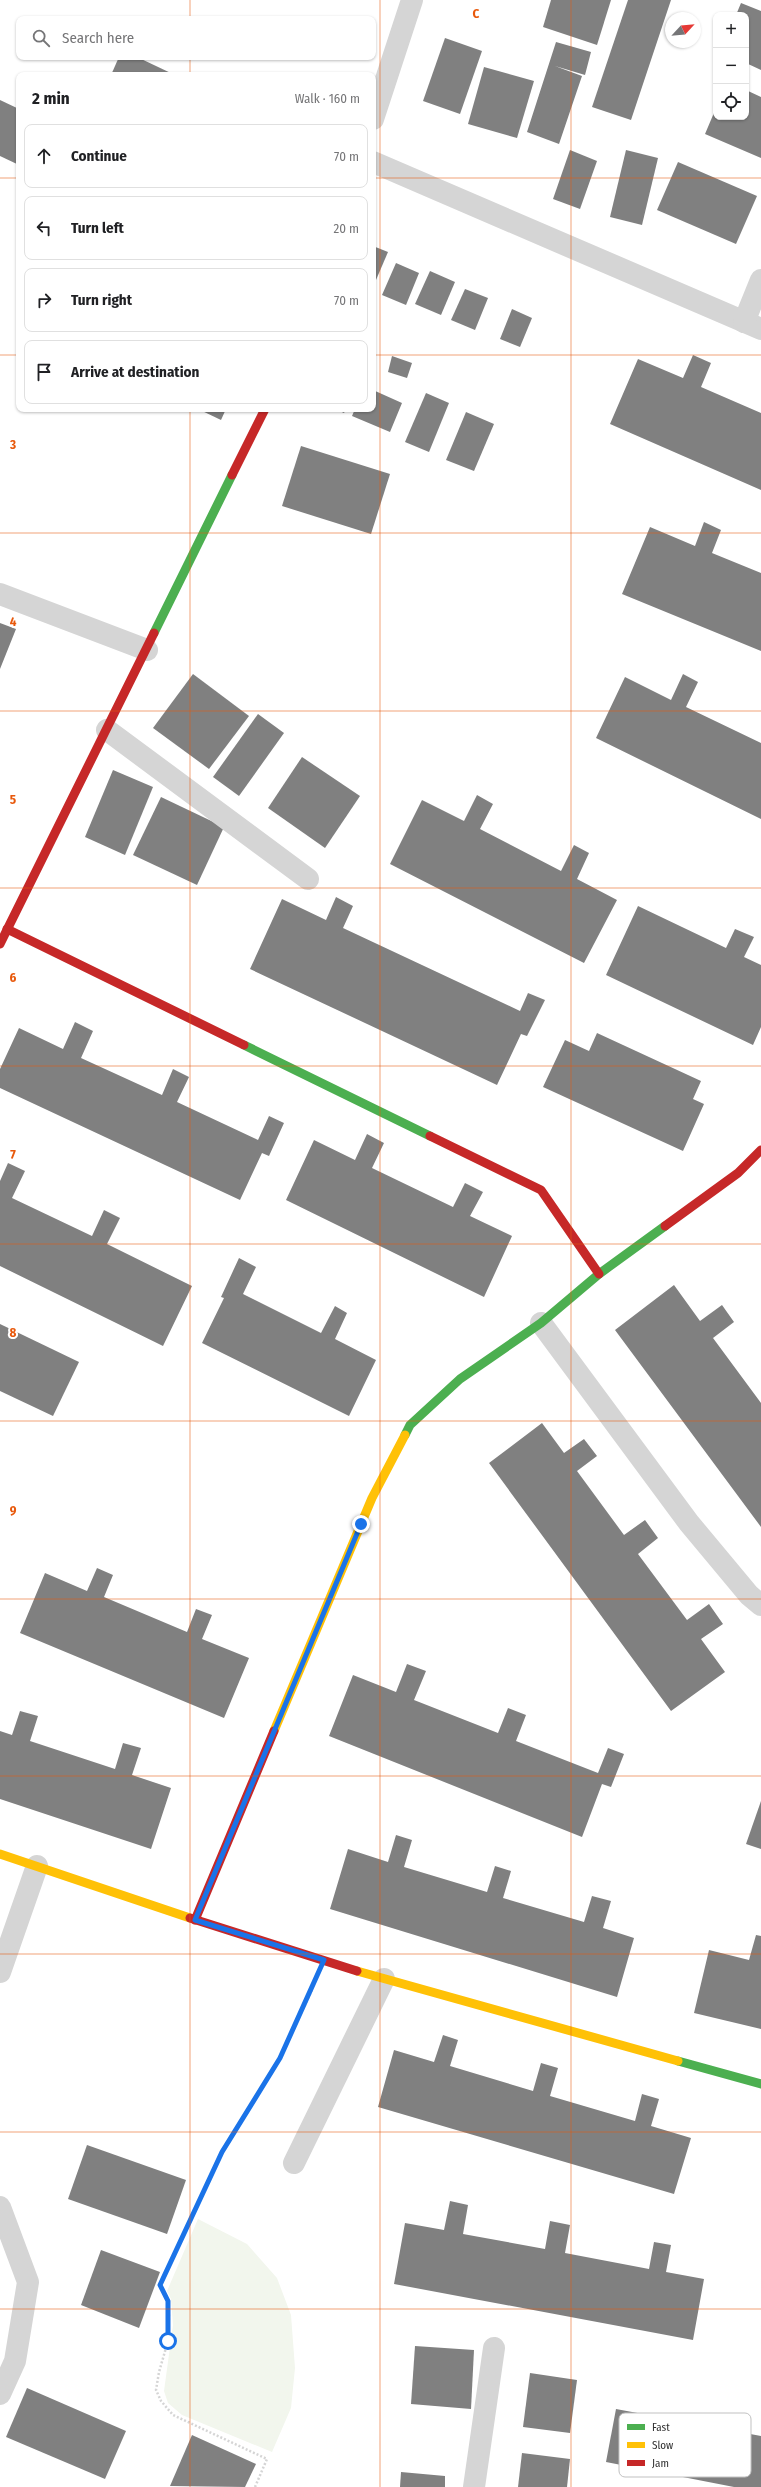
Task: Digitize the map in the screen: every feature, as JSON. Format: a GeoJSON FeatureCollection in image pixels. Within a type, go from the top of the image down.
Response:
{"type":"FeatureCollection","features":[{"type":"Feature","properties":{"kind":"street"},"geometry":{"type":"LineString","coordinates":[[376,109],[412,0]]}},
{"type":"Feature","properties":{"kind":"street"},"geometry":{"type":"LineString","coordinates":[[376,163],[752,325],[761,280]]}},
{"type":"Feature","properties":{"kind":"street"},"geometry":{"type":"LineString","coordinates":[[0,944],[264,412]]}},
{"type":"Feature","properties":{"kind":"street"},"geometry":{"type":"LineString","coordinates":[[0,594],[146,650]]}},
{"type":"Feature","properties":{"kind":"street"},"geometry":{"type":"LineString","coordinates":[[107,730],[308,879]]}},
{"type":"Feature","properties":{"kind":"street"},"geometry":{"type":"LineString","coordinates":[[8,930],[541,1190],[599,1274]]}},
{"type":"Feature","properties":{"kind":"street"},"geometry":{"type":"LineString","coordinates":[[195,1920],[364,1518],[410,1425],[460,1379],[541,1323],[599,1274],[738,1173],[761,1150]]}},
{"type":"Feature","properties":{"kind":"street"},"geometry":{"type":"LineString","coordinates":[[541,1323],[689,1523],[749,1595],[761,1605]]}},
{"type":"Feature","properties":{"kind":"street"},"geometry":{"type":"LineString","coordinates":[[0,1854],[195,1920],[384,1979],[761,2084]]}},
{"type":"Feature","properties":{"kind":"street"},"geometry":{"type":"LineString","coordinates":[[0,1972],[37,1866]]}},
{"type":"Feature","properties":{"kind":"street"},"geometry":{"type":"LineString","coordinates":[[294,2162],[384,1979]]}},
{"type":"Feature","properties":{"kind":"street"},"geometry":{"type":"LineString","coordinates":[[0,2207],[28,2282],[15,2361],[0,2394]]}},
{"type":"Feature","properties":{"kind":"street"},"geometry":{"type":"LineString","coordinates":[[474,2487],[494,2348]]}},
{"type":"Feature","properties":{"kind":"path"},"geometry":{"type":"LineString","coordinates":[[255,2487],[267,2458],[173,2415],[161,2402],[156,2390],[159,2372],[168,2341],[168,2301],[160,2285],[222,2152],[280,2058],[324,1960]]}},
{"type":"Feature","properties":{"kind":"shaded area"},"geometry":{"type":"Polygon","coordinates":[[[198,2219],[247,2244],[277,2278],[291,2315],[295,2368],[291,2408],[272,2452],[182,2415],[168,2403],[164,2391],[173,2325],[171,2299],[167,2291],[198,2219]]]}},
{"type":"Feature","properties":{"kind":"building"},"geometry":{"type":"Polygon","coordinates":[[[551,0],[611,0],[597,45],[543,27],[551,0]]]}},
{"type":"Feature","properties":{"kind":"building"},"geometry":{"type":"Polygon","coordinates":[[[628,0],[671,0],[667,12],[665,12],[665,18],[631,120],[592,107],[628,0]]]}},
{"type":"Feature","properties":{"kind":"building"},"geometry":{"type":"Polygon","coordinates":[[[741,3],[761,11],[761,70],[749,64],[749,12],[737,12],[741,3]]]}},
{"type":"Feature","properties":{"kind":"building"},"geometry":{"type":"Polygon","coordinates":[[[445,38],[482,51],[460,114],[423,101],[445,38]]]}},
{"type":"Feature","properties":{"kind":"building"},"geometry":{"type":"Polygon","coordinates":[[[556,42],[591,52],[585,75],[555,66],[582,76],[559,144],[527,132],[556,42]]]}},
{"type":"Feature","properties":{"kind":"building"},"geometry":{"type":"Polygon","coordinates":[[[118,60],[143,60],[169,72],[112,72],[118,60]]]}},
{"type":"Feature","properties":{"kind":"building"},"geometry":{"type":"Polygon","coordinates":[[[484,67],[534,81],[517,138],[468,124],[484,67]]]}},
{"type":"Feature","properties":{"kind":"building"},"geometry":{"type":"Polygon","coordinates":[[[749,91],[761,97],[761,158],[705,134],[713,115],[713,120],[749,120],[749,91]]]}},
{"type":"Feature","properties":{"kind":"building"},"geometry":{"type":"Polygon","coordinates":[[[0,100],[16,108],[16,164],[0,156],[0,100]]]}},
{"type":"Feature","properties":{"kind":"building"},"geometry":{"type":"Polygon","coordinates":[[[570,150],[597,161],[580,209],[553,199],[570,150]]]}},
{"type":"Feature","properties":{"kind":"building"},"geometry":{"type":"Polygon","coordinates":[[[626,150],[658,158],[642,225],[610,217],[626,150]]]}},
{"type":"Feature","properties":{"kind":"building"},"geometry":{"type":"Polygon","coordinates":[[[678,162],[757,196],[736,244],[657,210],[678,162]]]}},
{"type":"Feature","properties":{"kind":"building"},"geometry":{"type":"Polygon","coordinates":[[[376,247],[388,252],[376,280],[376,247]]]}},
{"type":"Feature","properties":{"kind":"building"},"geometry":{"type":"Polygon","coordinates":[[[396,263],[419,273],[406,305],[382,295],[396,263]]]}},
{"type":"Feature","properties":{"kind":"building"},"geometry":{"type":"Polygon","coordinates":[[[430,271],[455,282],[441,315],[415,304],[430,271]]]}},
{"type":"Feature","properties":{"kind":"building"},"geometry":{"type":"Polygon","coordinates":[[[465,289],[488,298],[475,330],[451,320],[465,289]]]}},
{"type":"Feature","properties":{"kind":"building"},"geometry":{"type":"Polygon","coordinates":[[[512,309],[532,318],[520,347],[500,339],[512,309]]]}},
{"type":"Feature","properties":{"kind":"building"},"geometry":{"type":"Polygon","coordinates":[[[693,355],[711,363],[701,387],[761,413],[761,490],[610,424],[638,359],[683,378],[693,355]]]}},
{"type":"Feature","properties":{"kind":"building"},"geometry":{"type":"Polygon","coordinates":[[[392,356],[412,363],[407,378],[388,372],[392,356]]]}},
{"type":"Feature","properties":{"kind":"building"},"geometry":{"type":"Polygon","coordinates":[[[376,391],[402,403],[390,432],[352,416],[354,412],[376,412],[376,391]]]}},
{"type":"Feature","properties":{"kind":"building"},"geometry":{"type":"Polygon","coordinates":[[[426,393],[449,403],[429,452],[405,442],[426,393]]]}},
{"type":"Feature","properties":{"kind":"building"},"geometry":{"type":"Polygon","coordinates":[[[204,412],[225,412],[221,420],[204,412]]]}},
{"type":"Feature","properties":{"kind":"building"},"geometry":{"type":"Polygon","coordinates":[[[466,412],[494,424],[474,471],[446,460],[466,412]]]}},
{"type":"Feature","properties":{"kind":"building"},"geometry":{"type":"Polygon","coordinates":[[[301,446],[390,474],[371,534],[282,506],[301,446]]]}},
{"type":"Feature","properties":{"kind":"building"},"geometry":{"type":"Polygon","coordinates":[[[704,522],[721,530],[712,553],[761,573],[761,651],[622,594],[650,527],[695,546],[704,522]]]}},
{"type":"Feature","properties":{"kind":"building"},"geometry":{"type":"Polygon","coordinates":[[[0,623],[16,629],[0,669],[0,623]]]}},
{"type":"Feature","properties":{"kind":"building"},"geometry":{"type":"Polygon","coordinates":[[[193,674],[249,716],[209,769],[153,728],[193,674]]]}},
{"type":"Feature","properties":{"kind":"building"},"geometry":{"type":"Polygon","coordinates":[[[683,674],[698,682],[686,707],[761,743],[761,819],[596,738],[625,677],[671,700],[683,674]]]}},
{"type":"Feature","properties":{"kind":"building"},"geometry":{"type":"Polygon","coordinates":[[[258,714],[284,733],[239,796],[213,777],[258,714]]]}},
{"type":"Feature","properties":{"kind":"building"},"geometry":{"type":"Polygon","coordinates":[[[302,757],[360,796],[325,848],[268,808],[302,757]]]}},
{"type":"Feature","properties":{"kind":"building"},"geometry":{"type":"Polygon","coordinates":[[[113,770],[153,787],[125,855],[85,837],[113,770]]]}},
{"type":"Feature","properties":{"kind":"building"},"geometry":{"type":"Polygon","coordinates":[[[477,795],[493,804],[480,829],[561,871],[574,845],[589,853],[577,879],[617,900],[584,963],[390,864],[422,800],[464,821],[477,795]]]}},
{"type":"Feature","properties":{"kind":"building"},"geometry":{"type":"Polygon","coordinates":[[[161,797],[224,827],[197,885],[133,855],[161,797]]]}},
{"type":"Feature","properties":{"kind":"building"},"geometry":{"type":"Polygon","coordinates":[[[336,897],[353,906],[343,928],[520,1011],[528,993],[545,1000],[527,1036],[521,1034],[497,1085],[250,969],[282,899],[326,920],[336,897]]]}},
{"type":"Feature","properties":{"kind":"building"},"geometry":{"type":"Polygon","coordinates":[[[638,906],[726,948],[735,929],[754,937],[744,957],[761,965],[761,1027],[753,1045],[606,975],[638,906]]]}},
{"type":"Feature","properties":{"kind":"building"},"geometry":{"type":"Polygon","coordinates":[[[75,1022],[93,1031],[81,1058],[162,1095],[173,1069],[189,1077],[177,1102],[258,1140],[269,1116],[284,1123],[269,1156],[262,1153],[240,1200],[0,1088],[0,1069],[19,1028],[63,1049],[75,1022]]]}},
{"type":"Feature","properties":{"kind":"building"},"geometry":{"type":"Polygon","coordinates":[[[597,1033],[701,1081],[693,1099],[704,1104],[683,1151],[543,1087],[565,1040],[589,1051],[597,1033]]]}},
{"type":"Feature","properties":{"kind":"building"},"geometry":{"type":"Polygon","coordinates":[[[367,1134],[384,1143],[372,1168],[453,1207],[465,1183],[483,1192],[470,1216],[512,1236],[484,1297],[286,1200],[314,1140],[355,1160],[367,1134]]]}},
{"type":"Feature","properties":{"kind":"building"},"geometry":{"type":"Polygon","coordinates":[[[8,1163],[25,1171],[12,1198],[92,1236],[104,1210],[120,1218],[107,1244],[192,1286],[163,1346],[0,1266],[0,1181],[8,1163]]]}},
{"type":"Feature","properties":{"kind":"building"},"geometry":{"type":"Polygon","coordinates":[[[239,1258],[256,1267],[243,1294],[321,1333],[335,1306],[347,1313],[335,1339],[376,1360],[349,1416],[202,1343],[224,1298],[221,1297],[239,1258]]]}},
{"type":"Feature","properties":{"kind":"building"},"geometry":{"type":"Polygon","coordinates":[[[674,1285],[700,1321],[722,1305],[734,1322],[713,1338],[761,1403],[761,1527],[615,1330],[674,1285]]]}},
{"type":"Feature","properties":{"kind":"building"},"geometry":{"type":"Polygon","coordinates":[[[0,1324],[79,1362],[53,1416],[0,1391],[0,1324]]]}},
{"type":"Feature","properties":{"kind":"building"},"geometry":{"type":"Polygon","coordinates":[[[542,1423],[564,1453],[584,1439],[597,1456],[577,1471],[624,1535],[645,1520],[658,1538],[638,1554],[687,1620],[709,1604],[723,1624],[701,1639],[725,1672],[671,1711],[489,1463],[542,1423]]]}},
{"type":"Feature","properties":{"kind":"building"},"geometry":{"type":"Polygon","coordinates":[[[97,1568],[113,1575],[104,1597],[187,1632],[196,1609],[212,1615],[202,1639],[249,1658],[224,1718],[20,1633],[45,1573],[87,1591],[97,1568]]]}},
{"type":"Feature","properties":{"kind":"building"},"geometry":{"type":"Polygon","coordinates":[[[407,1664],[426,1671],[414,1700],[498,1733],[508,1708],[526,1715],[516,1741],[598,1773],[608,1748],[624,1754],[611,1787],[602,1784],[582,1837],[329,1736],[353,1675],[396,1692],[407,1664]]]}},
{"type":"Feature","properties":{"kind":"building"},"geometry":{"type":"Polygon","coordinates":[[[20,1711],[38,1716],[30,1741],[115,1769],[123,1743],[141,1748],[132,1775],[171,1788],[151,1849],[0,1799],[0,1731],[12,1735],[20,1711]]]}},
{"type":"Feature","properties":{"kind":"building"},"geometry":{"type":"Polygon","coordinates":[[[761,1801],[761,1849],[746,1844],[761,1801]]]}},
{"type":"Feature","properties":{"kind":"building"},"geometry":{"type":"Polygon","coordinates":[[[396,1835],[412,1840],[404,1867],[487,1892],[495,1866],[511,1871],[503,1898],[584,1922],[592,1896],[611,1901],[603,1928],[634,1938],[617,1997],[330,1909],[348,1849],[388,1862],[396,1835]]]}},
{"type":"Feature","properties":{"kind":"building"},"geometry":{"type":"Polygon","coordinates":[[[756,1935],[761,1936],[761,2029],[694,2013],[709,1950],[749,1960],[756,1935]]]}},
{"type":"Feature","properties":{"kind":"building"},"geometry":{"type":"Polygon","coordinates":[[[443,2035],[458,2040],[450,2066],[533,2091],[541,2063],[558,2068],[550,2096],[635,2121],[642,2094],[659,2099],[651,2126],[691,2138],[674,2194],[378,2107],[394,2050],[434,2062],[443,2035]]]}},
{"type":"Feature","properties":{"kind":"building"},"geometry":{"type":"Polygon","coordinates":[[[87,2145],[186,2180],[167,2234],[68,2199],[87,2145]]]}},
{"type":"Feature","properties":{"kind":"building"},"geometry":{"type":"Polygon","coordinates":[[[450,2201],[468,2205],[463,2234],[545,2249],[550,2221],[570,2225],[565,2253],[649,2269],[654,2242],[671,2245],[666,2272],[704,2279],[693,2340],[394,2284],[405,2223],[444,2230],[450,2201]]]}},
{"type":"Feature","properties":{"kind":"building"},"geometry":{"type":"Polygon","coordinates":[[[101,2250],[160,2272],[139,2328],[81,2305],[101,2250]]]}},
{"type":"Feature","properties":{"kind":"building"},"geometry":{"type":"Polygon","coordinates":[[[415,2346],[474,2350],[471,2409],[411,2404],[415,2346]]]}},
{"type":"Feature","properties":{"kind":"building"},"geometry":{"type":"Polygon","coordinates":[[[530,2373],[577,2380],[570,2433],[523,2427],[530,2373]]]}},
{"type":"Feature","properties":{"kind":"building"},"geometry":{"type":"Polygon","coordinates":[[[27,2388],[126,2431],[105,2479],[6,2437],[27,2388]]]}},
{"type":"Feature","properties":{"kind":"building"},"geometry":{"type":"Polygon","coordinates":[[[616,2409],[637,2413],[619,2413],[619,2465],[606,2462],[616,2409]]]}},
{"type":"Feature","properties":{"kind":"building"},"geometry":{"type":"Polygon","coordinates":[[[751,2434],[761,2436],[761,2487],[734,2487],[683,2477],[751,2477],[751,2434]]]}},
{"type":"Feature","properties":{"kind":"building"},"geometry":{"type":"Polygon","coordinates":[[[192,2435],[256,2464],[245,2487],[170,2486],[192,2435]]]}},
{"type":"Feature","properties":{"kind":"building"},"geometry":{"type":"Polygon","coordinates":[[[522,2453],[570,2459],[567,2487],[518,2487],[522,2453]]]}},
{"type":"Feature","properties":{"kind":"building"},"geometry":{"type":"Polygon","coordinates":[[[401,2472],[445,2476],[445,2487],[400,2487],[401,2472]]]}},
{"type":"Feature","properties":{"kind":"traffic: fast"},"geometry":{"type":"LineString","coordinates":[[154,633],[232,475]]}},
{"type":"Feature","properties":{"kind":"traffic: fast"},"geometry":{"type":"LineString","coordinates":[[244,1045],[430,1136]]}},
{"type":"Feature","properties":{"kind":"traffic: fast"},"geometry":{"type":"LineString","coordinates":[[405,1435],[410,1425],[460,1379],[541,1323],[599,1274],[665,1226]]}},
{"type":"Feature","properties":{"kind":"traffic: fast"},"geometry":{"type":"LineString","coordinates":[[678,2061],[761,2084]]}},
{"type":"Feature","properties":{"kind":"traffic: slow"},"geometry":{"type":"LineString","coordinates":[[274,1731],[372,1498],[405,1435]]}},
{"type":"Feature","properties":{"kind":"traffic: slow"},"geometry":{"type":"LineString","coordinates":[[0,1854],[190,1918]]}},
{"type":"Feature","properties":{"kind":"traffic: slow"},"geometry":{"type":"LineString","coordinates":[[357,1971],[678,2061]]}},
{"type":"Feature","properties":{"kind":"traffic: jam"},"geometry":{"type":"LineString","coordinates":[[232,475],[264,412]]}},
{"type":"Feature","properties":{"kind":"traffic: jam"},"geometry":{"type":"LineString","coordinates":[[0,944],[154,633]]}},
{"type":"Feature","properties":{"kind":"traffic: jam"},"geometry":{"type":"LineString","coordinates":[[7,929],[244,1045]]}},
{"type":"Feature","properties":{"kind":"traffic: jam"},"geometry":{"type":"LineString","coordinates":[[430,1136],[541,1190],[599,1274]]}},
{"type":"Feature","properties":{"kind":"traffic: jam"},"geometry":{"type":"LineString","coordinates":[[665,1226],[738,1173],[761,1150]]}},
{"type":"Feature","properties":{"kind":"traffic: jam"},"geometry":{"type":"LineString","coordinates":[[195,1920],[274,1731]]}},
{"type":"Feature","properties":{"kind":"traffic: jam"},"geometry":{"type":"LineString","coordinates":[[190,1918],[357,1971]]}},
{"type":"Feature","properties":{"kind":"route"},"geometry":{"type":"LineString","coordinates":[[168,2341],[168,2301],[160,2285],[174,2250],[222,2152],[280,2058],[317,1980],[324,1960],[195,1920],[361,1524]]}}]}
